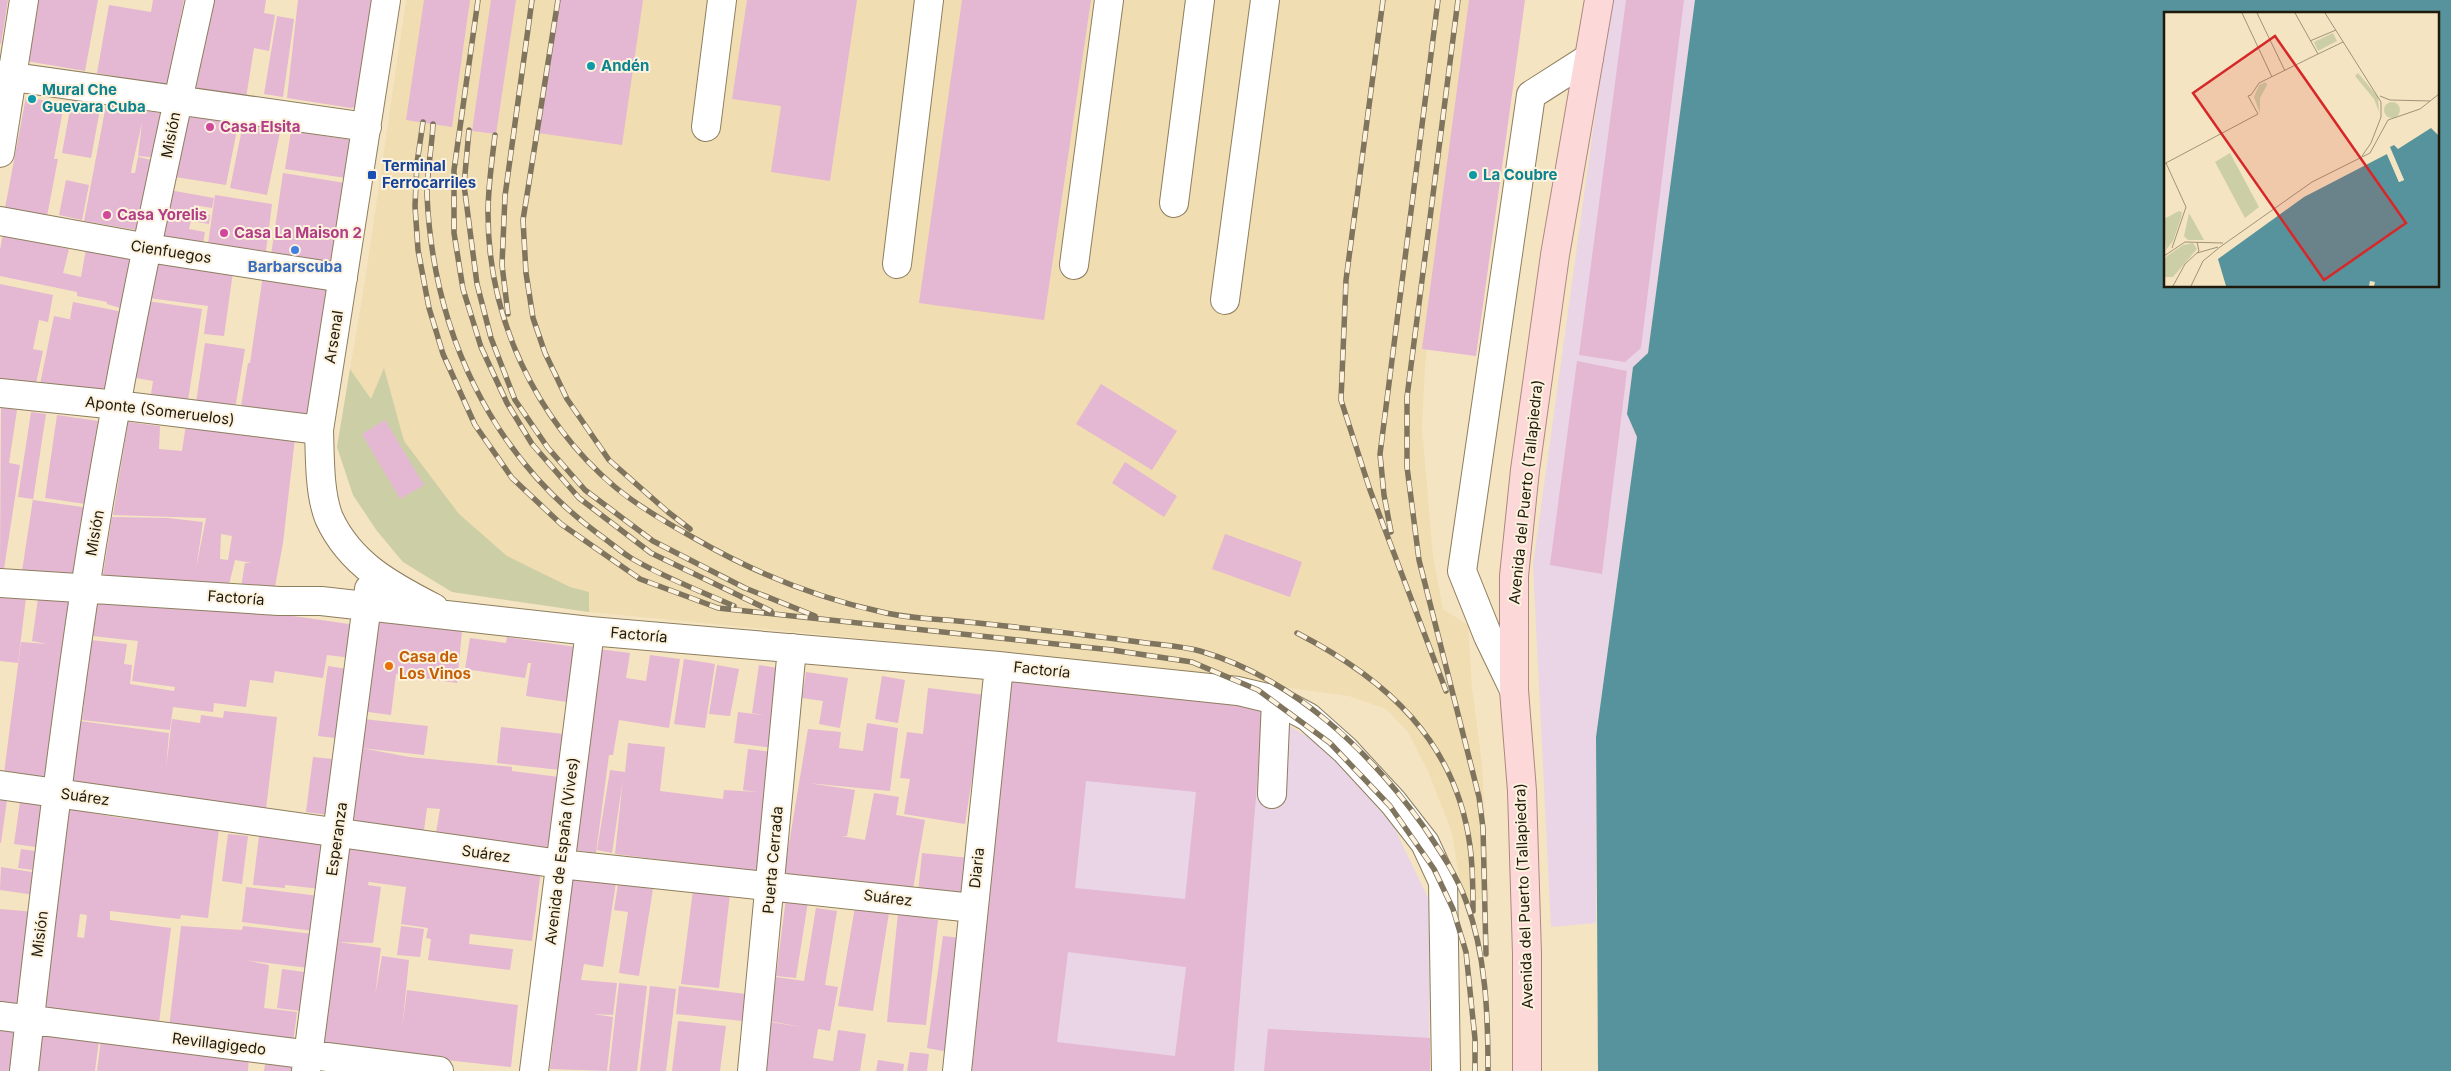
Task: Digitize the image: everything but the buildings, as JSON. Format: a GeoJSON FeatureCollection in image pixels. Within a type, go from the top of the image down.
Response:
{"type":"FeatureCollection","features":[{"type":"Feature","properties":{"kind":"main road"},"geometry":{"type":"LineString","coordinates":[[1590,0],[1590,47]]}},
{"type":"Feature","properties":{"kind":"main road"},"geometry":{"type":"LineString","coordinates":[[1590,47],[1599,0]]}},
{"type":"Feature","properties":{"kind":"main road","name":"Avenida del Puerto (Tallapiedra)"},"geometry":{"type":"LineString","coordinates":[[1527,1071],[1527,954],[1522,791],[1514,690],[1514,576],[1525,470],[1555,255],[1590,47]]}},
{"type":"Feature","properties":{"kind":"street"},"geometry":{"type":"LineString","coordinates":[[0,153],[6,76],[24,0]]}},
{"type":"Feature","properties":{"kind":"street","name":"Misión"},"geometry":{"type":"LineString","coordinates":[[24,1071],[56,794],[85,588],[116,405],[200,0]]}},
{"type":"Feature","properties":{"kind":"street","name":"Arsenal"},"geometry":{"type":"LineString","coordinates":[[386,0],[319,430],[321,478],[329,517],[349,550],[370,572],[385,583],[449,616]]}},
{"type":"Feature","properties":{"kind":"street"},"geometry":{"type":"LineString","coordinates":[[706,126],[722,0]]}},
{"type":"Feature","properties":{"kind":"street"},"geometry":{"type":"LineString","coordinates":[[897,264],[929,0]]}},
{"type":"Feature","properties":{"kind":"street"},"geometry":{"type":"LineString","coordinates":[[1074,265],[1109,0]]}},
{"type":"Feature","properties":{"kind":"street"},"geometry":{"type":"LineString","coordinates":[[1174,203],[1200,0]]}},
{"type":"Feature","properties":{"kind":"street"},"geometry":{"type":"LineString","coordinates":[[1225,300],[1265,0]]}},
{"type":"Feature","properties":{"kind":"street"},"geometry":{"type":"LineString","coordinates":[[1514,690],[1488,636],[1462,571],[1531,95],[1590,47]]}},
{"type":"Feature","properties":{"kind":"street"},"geometry":{"type":"LineString","coordinates":[[6,76],[367,127]]}},
{"type":"Feature","properties":{"kind":"street","name":"Cienfuegos"},"geometry":{"type":"LineString","coordinates":[[0,221],[148,248],[343,278]]}},
{"type":"Feature","properties":{"kind":"street","name":"Aponte (Someruelos)"},"geometry":{"type":"LineString","coordinates":[[0,393],[319,430]]}},
{"type":"Feature","properties":{"kind":"street","name":"Esperanza"},"geometry":{"type":"LineString","coordinates":[[307,1063],[368,607],[370,572]]}},
{"type":"Feature","properties":{"kind":"street","name":"Factoría"},"geometry":{"type":"LineString","coordinates":[[0,583],[279,601],[321,601],[590,631],[999,666],[1238,691],[1276,700],[1308,717],[1345,750],[1393,802],[1424,843],[1443,882],[1446,1071]]}},
{"type":"Feature","properties":{"kind":"street","name":"Avenida de España (Vives)"},"geometry":{"type":"LineString","coordinates":[[534,1071],[590,631]]}},
{"type":"Feature","properties":{"kind":"street","name":"Puerta Cerrada"},"geometry":{"type":"LineString","coordinates":[[752,1071],[792,648]]}},
{"type":"Feature","properties":{"kind":"street","name":"Diaria"},"geometry":{"type":"LineString","coordinates":[[957,1071],[999,666]]}},
{"type":"Feature","properties":{"kind":"street"},"geometry":{"type":"LineString","coordinates":[[1272,794],[1276,700]]}},
{"type":"Feature","properties":{"kind":"street","name":"Suárez"},"geometry":{"type":"LineString","coordinates":[[0,785],[560,864],[973,908]]}},
{"type":"Feature","properties":{"kind":"street","name":"Revillagigedo"},"geometry":{"type":"LineString","coordinates":[[0,1016],[307,1063],[439,1071]]}},
{"type":"Feature","properties":{"kind":"shaded area"},"geometry":{"type":"Polygon","coordinates":[[[406,0],[1475,0],[1425,365],[1422,429],[1433,556],[1443,609],[1468,625],[1472,687],[1482,764],[1489,898],[1463,902],[1452,833],[1428,771],[1408,732],[1386,709],[1349,696],[1055,657],[589,612],[452,592],[403,562],[377,531],[353,495],[337,447],[366,274],[406,0]]]}},
{"type":"Feature","properties":{"kind":"shaded area"},"geometry":{"type":"Polygon","coordinates":[[[1611,0],[1695,0],[1648,353],[1633,367],[1627,414],[1637,437],[1596,737],[1596,923],[1551,927],[1533,565],[1611,0]]]}},
{"type":"Feature","properties":{"kind":"shaded area"},"geometry":{"type":"Polygon","coordinates":[[[1012,674],[1263,709],[1330,751],[1394,827],[1430,902],[1429,1071],[972,1071],[1012,674]]]}},
{"type":"Feature","properties":{"kind":"green space"},"geometry":{"type":"Polygon","coordinates":[[[384,368],[404,441],[459,514],[507,556],[570,587],[589,592],[589,612],[452,592],[403,562],[377,531],[353,495],[337,447],[350,369],[371,399],[384,368]]]}},
{"type":"Feature","properties":{"kind":"water"},"geometry":{"type":"Polygon","coordinates":[[[1695,0],[2451,0],[2451,1071],[1598,1071],[1596,737],[1637,437],[1627,414],[1633,367],[1648,353],[1695,0]]]}},
{"type":"Feature","properties":{"kind":"railway"},"geometry":{"type":"LineString","coordinates":[[478,0],[454,170],[454,233],[463,289],[481,347],[507,403],[532,444],[579,498],[651,553],[771,611]]}},
{"type":"Feature","properties":{"kind":"railway"},"geometry":{"type":"LineString","coordinates":[[508,314],[502,265],[505,196],[532,0]]}},
{"type":"Feature","properties":{"kind":"railway"},"geometry":{"type":"LineString","coordinates":[[558,0],[523,220],[526,273],[533,318],[545,353],[567,399],[609,460],[690,529]]}},
{"type":"Feature","properties":{"kind":"railway"},"geometry":{"type":"LineString","coordinates":[[1383,0],[1346,280],[1341,400],[1370,490],[1446,691]]}},
{"type":"Feature","properties":{"kind":"railway"},"geometry":{"type":"LineString","coordinates":[[1391,532],[1384,495],[1380,454],[1438,0]]}},
{"type":"Feature","properties":{"kind":"railway"},"geometry":{"type":"LineString","coordinates":[[1458,0],[1407,397],[1407,467],[1419,560],[1479,797],[1483,828],[1486,954]]}},
{"type":"Feature","properties":{"kind":"railway"},"geometry":{"type":"LineString","coordinates":[[423,122],[417,163],[415,206],[418,250],[429,308],[443,354],[475,425],[512,478],[561,524],[640,579],[718,608],[1112,650],[1192,662],[1258,690],[1330,743],[1390,806],[1434,869],[1453,909],[1466,952],[1475,1039],[1475,1071]]}},
{"type":"Feature","properties":{"kind":"railway"},"geometry":{"type":"LineString","coordinates":[[433,124],[427,195],[432,245],[441,294],[455,341],[475,386],[499,428],[528,468],[562,504],[601,536],[631,558],[682,584],[734,606]]}},
{"type":"Feature","properties":{"kind":"railway"},"geometry":{"type":"LineString","coordinates":[[469,130],[464,185],[477,284],[491,338],[515,400],[548,448],[585,490],[653,541],[745,588],[815,616]]}},
{"type":"Feature","properties":{"kind":"railway"},"geometry":{"type":"LineString","coordinates":[[495,135],[488,203],[490,252],[497,291],[507,328],[522,364],[540,398],[561,430],[587,460],[615,487],[674,527],[738,562],[785,582],[833,599],[903,616],[1054,631],[1193,649],[1234,663],[1266,679],[1297,698],[1326,720],[1379,771],[1424,827],[1457,881],[1473,921],[1482,963],[1486,1006],[1488,1071]]}},
{"type":"Feature","properties":{"kind":"railway"},"geometry":{"type":"LineString","coordinates":[[1297,633],[1360,671],[1387,693],[1412,717],[1433,745],[1450,775],[1462,809],[1471,854],[1473,911]]}},
{"type":"Feature","properties":{"kind":"place","name":"Andén"},"geometry":{"type":"Point","coordinates":[591,66]}},
{"type":"Feature","properties":{"kind":"place","name":"Mural Che Guevara Cuba"},"geometry":{"type":"Point","coordinates":[32,99]}},
{"type":"Feature","properties":{"kind":"place","name":"Casa Elsita"},"geometry":{"type":"Point","coordinates":[210,127]}},
{"type":"Feature","properties":{"kind":"place","name":"Terminal Ferrocarriles"},"geometry":{"type":"Point","coordinates":[372,175]}},
{"type":"Feature","properties":{"kind":"place","name":"La Coubre"},"geometry":{"type":"Point","coordinates":[1473,175]}},
{"type":"Feature","properties":{"kind":"place","name":"Casa Yorelis"},"geometry":{"type":"Point","coordinates":[107,215]}},
{"type":"Feature","properties":{"kind":"place","name":"Casa La Maison 2"},"geometry":{"type":"Point","coordinates":[224,233]}},
{"type":"Feature","properties":{"kind":"place","name":"Barbarscuba"},"geometry":{"type":"Point","coordinates":[295,250]}},
{"type":"Feature","properties":{"kind":"place","name":"Casa de Los Vinos"},"geometry":{"type":"Point","coordinates":[389,666]}}]}
